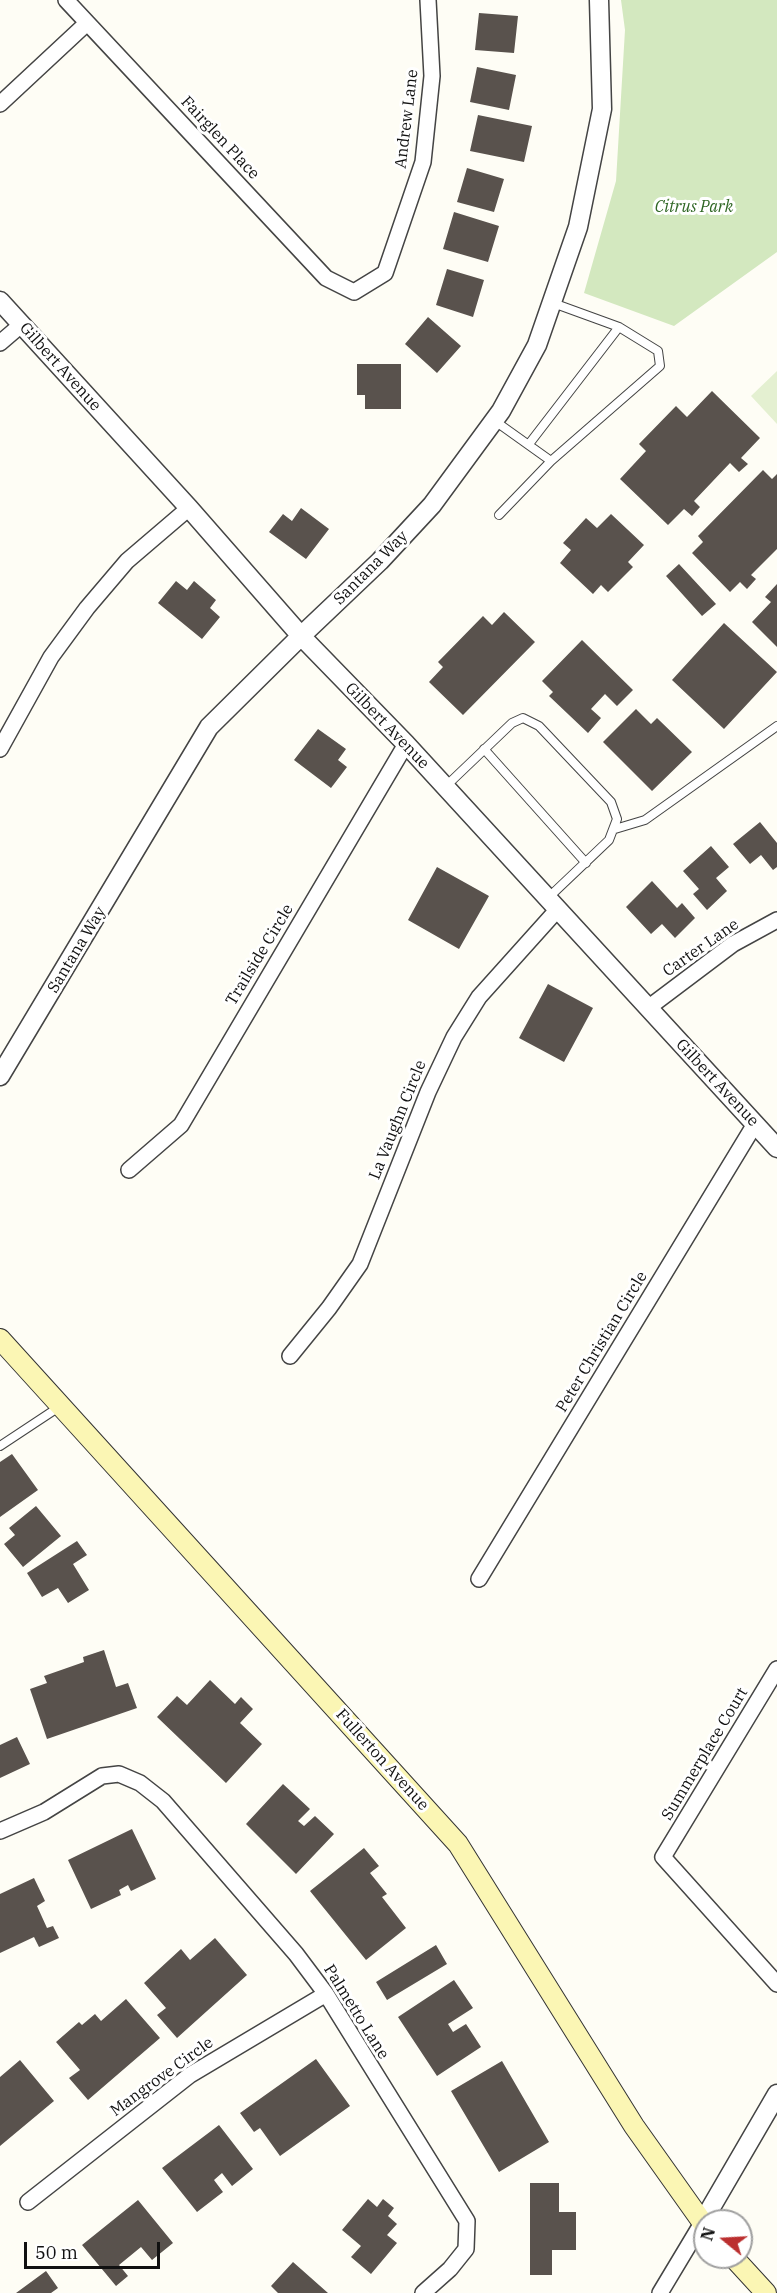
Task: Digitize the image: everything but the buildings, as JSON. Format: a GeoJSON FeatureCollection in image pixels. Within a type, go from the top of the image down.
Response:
{"type":"FeatureCollection","features":[{"type":"Feature","properties":{"kind":"main road","name":"Fullerton Avenue"},"geometry":{"type":"LineString","coordinates":[[0,1340],[458,1844],[634,2126],[693,2209]]}},
{"type":"Feature","properties":{"kind":"main road"},"geometry":{"type":"LineString","coordinates":[[744,2269],[766,2293]]}},
{"type":"Feature","properties":{"kind":"street","name":"Fairglen Place"},"geometry":{"type":"LineString","coordinates":[[66,0],[326,278],[354,292]]}},
{"type":"Feature","properties":{"kind":"street","name":"Andrew Lane"},"geometry":{"type":"LineString","coordinates":[[354,292],[385,273],[423,162],[432,76],[428,0]]}},
{"type":"Feature","properties":{"kind":"street","name":"Santana Way"},"geometry":{"type":"LineString","coordinates":[[0,1076],[209,727],[380,561],[432,505],[495,421],[537,345],[578,227],[602,109],[599,0]]}},
{"type":"Feature","properties":{"kind":"street"},"geometry":{"type":"LineString","coordinates":[[0,104],[87,23]]}},
{"type":"Feature","properties":{"kind":"street","name":"Gilbert Avenue"},"geometry":{"type":"LineString","coordinates":[[0,301],[189,508],[301,636],[406,744],[777,1148]]}},
{"type":"Feature","properties":{"kind":"street"},"geometry":{"type":"LineString","coordinates":[[0,343],[21,325]]}},
{"type":"Feature","properties":{"kind":"street"},"geometry":{"type":"LineString","coordinates":[[0,749],[51,657],[87,608],[127,561],[189,508]]}},
{"type":"Feature","properties":{"kind":"street","name":"Trailside Circle"},"geometry":{"type":"LineString","coordinates":[[129,1170],[181,1125],[406,744]]}},
{"type":"Feature","properties":{"kind":"street","name":"La Vaughn Circle"},"geometry":{"type":"LineString","coordinates":[[290,1356],[329,1308],[360,1264],[428,1092],[454,1037],[479,997],[552,904]]}},
{"type":"Feature","properties":{"kind":"street","name":"Carter Lane"},"geometry":{"type":"LineString","coordinates":[[648,1008],[733,944],[777,920]]}},
{"type":"Feature","properties":{"kind":"street","name":"Peter Christian Circle"},"geometry":{"type":"LineString","coordinates":[[479,1579],[755,1124]]}},
{"type":"Feature","properties":{"kind":"street","name":"Summerplace Court"},"geometry":{"type":"LineString","coordinates":[[777,1669],[663,1857],[777,1984]]}},
{"type":"Feature","properties":{"kind":"street","name":"Palmetto Lane"},"geometry":{"type":"LineString","coordinates":[[0,1831],[44,1812],[102,1776],[119,1774],[140,1783],[162,1801],[296,1954],[326,1994],[467,2221],[466,2249],[450,2270],[423,2293]]}},
{"type":"Feature","properties":{"kind":"street","name":"Mangrove Circle"},"geometry":{"type":"LineString","coordinates":[[28,2202],[190,2075],[326,1994]]}},
{"type":"Feature","properties":{"kind":"street"},"geometry":{"type":"LineString","coordinates":[[712,2209],[777,2094]]}},
{"type":"Feature","properties":{"kind":"street"},"geometry":{"type":"LineString","coordinates":[[660,2293],[693,2241]]}},
{"type":"Feature","properties":{"kind":"lane"},"geometry":{"type":"LineString","coordinates":[[499,515],[551,461],[660,366],[658,351],[619,327],[553,302]]}},
{"type":"Feature","properties":{"kind":"lane"},"geometry":{"type":"LineString","coordinates":[[529,444],[619,327]]}},
{"type":"Feature","properties":{"kind":"lane"},"geometry":{"type":"LineString","coordinates":[[495,421],[551,461]]}},
{"type":"Feature","properties":{"kind":"lane"},"geometry":{"type":"LineString","coordinates":[[445,787],[517,719],[535,722],[611,801],[617,819],[615,829],[602,849],[586,863],[552,904]]}},
{"type":"Feature","properties":{"kind":"lane"},"geometry":{"type":"LineString","coordinates":[[615,829],[645,820],[777,726]]}},
{"type":"Feature","properties":{"kind":"lane"},"geometry":{"type":"LineString","coordinates":[[484,749],[586,863]]}},
{"type":"Feature","properties":{"kind":"lane"},"geometry":{"type":"LineString","coordinates":[[0,1446],[60,1406]]}},
{"type":"Feature","properties":{"kind":"green space","name":"Citrus Park"},"geometry":{"type":"Polygon","coordinates":[[[621,0],[777,0],[777,252],[674,326],[584,293],[616,181],[625,30],[621,0]]]}},
{"type":"Feature","properties":{"kind":"green space"},"geometry":{"type":"Polygon","coordinates":[[[777,371],[777,424],[751,396],[777,371]]]}}]}
